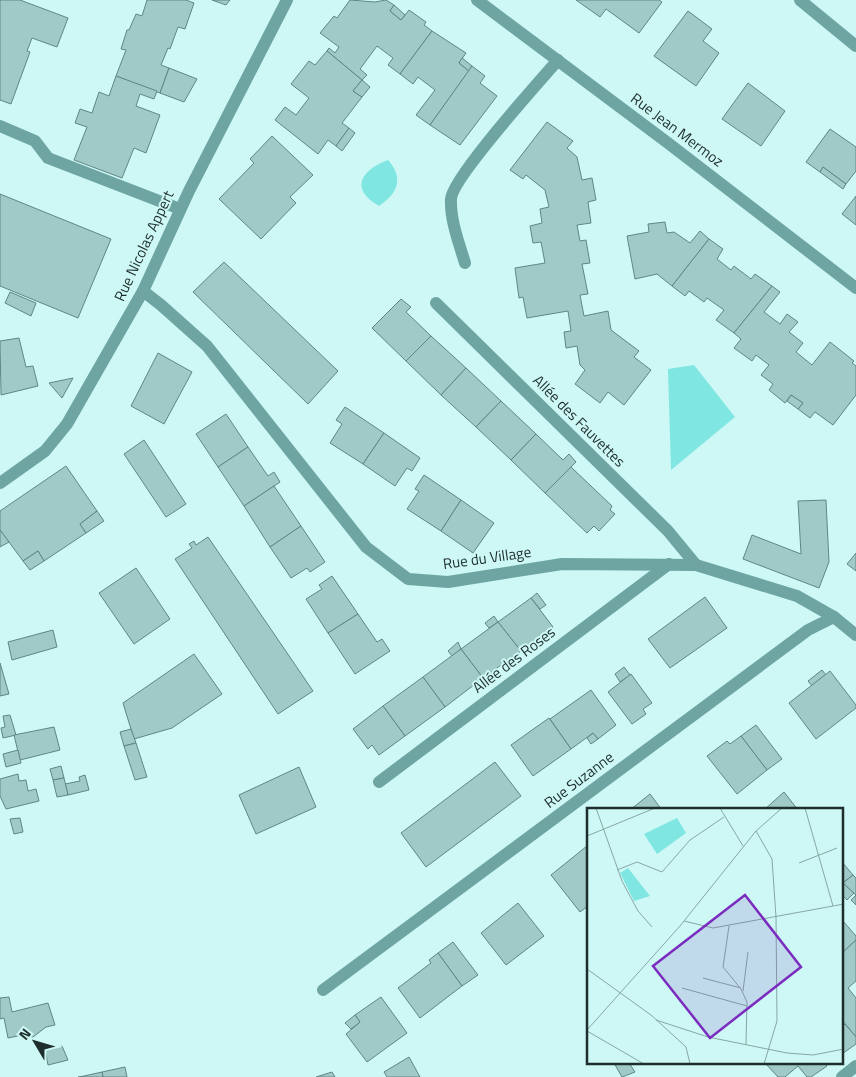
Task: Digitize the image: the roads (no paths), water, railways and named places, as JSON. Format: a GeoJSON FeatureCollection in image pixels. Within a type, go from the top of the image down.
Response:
{"type":"FeatureCollection","features":[{"type":"Feature","properties":{"kind":"street","name":"Rue Nicolas Appert"},"geometry":{"type":"LineString","coordinates":[[0,483],[45,451],[66,424],[143,291],[180,209],[286,0]]}},
{"type":"Feature","properties":{"kind":"street","name":"Rue Jean Mermoz"},"geometry":{"type":"LineString","coordinates":[[477,0],[856,288]]}},
{"type":"Feature","properties":{"kind":"street"},"geometry":{"type":"LineString","coordinates":[[800,0],[856,46]]}},
{"type":"Feature","properties":{"kind":"street"},"geometry":{"type":"LineString","coordinates":[[465,263],[456,230],[451,198],[468,168],[558,60]]}},
{"type":"Feature","properties":{"kind":"street"},"geometry":{"type":"LineString","coordinates":[[0,126],[35,140],[48,158],[180,209]]}},
{"type":"Feature","properties":{"kind":"street","name":"Rue du Village"},"geometry":{"type":"LineString","coordinates":[[143,291],[207,346],[366,547],[408,579],[448,582],[562,564],[696,565],[797,596],[834,617]]}},
{"type":"Feature","properties":{"kind":"street","name":"Allée des Fauvettes"},"geometry":{"type":"LineString","coordinates":[[436,303],[668,531],[696,565]]}},
{"type":"Feature","properties":{"kind":"street","name":"Allée des Roses"},"geometry":{"type":"LineString","coordinates":[[379,782],[669,564]]}},
{"type":"Feature","properties":{"kind":"street"},"geometry":{"type":"LineString","coordinates":[[834,617],[856,635]]}},
{"type":"Feature","properties":{"kind":"street","name":"Rue Suzanne"},"geometry":{"type":"LineString","coordinates":[[323,990],[808,630],[834,617]]}},
{"type":"Feature","properties":{"kind":"street"},"geometry":{"type":"LineString","coordinates":[[842,1077],[856,1066]]}}]}
